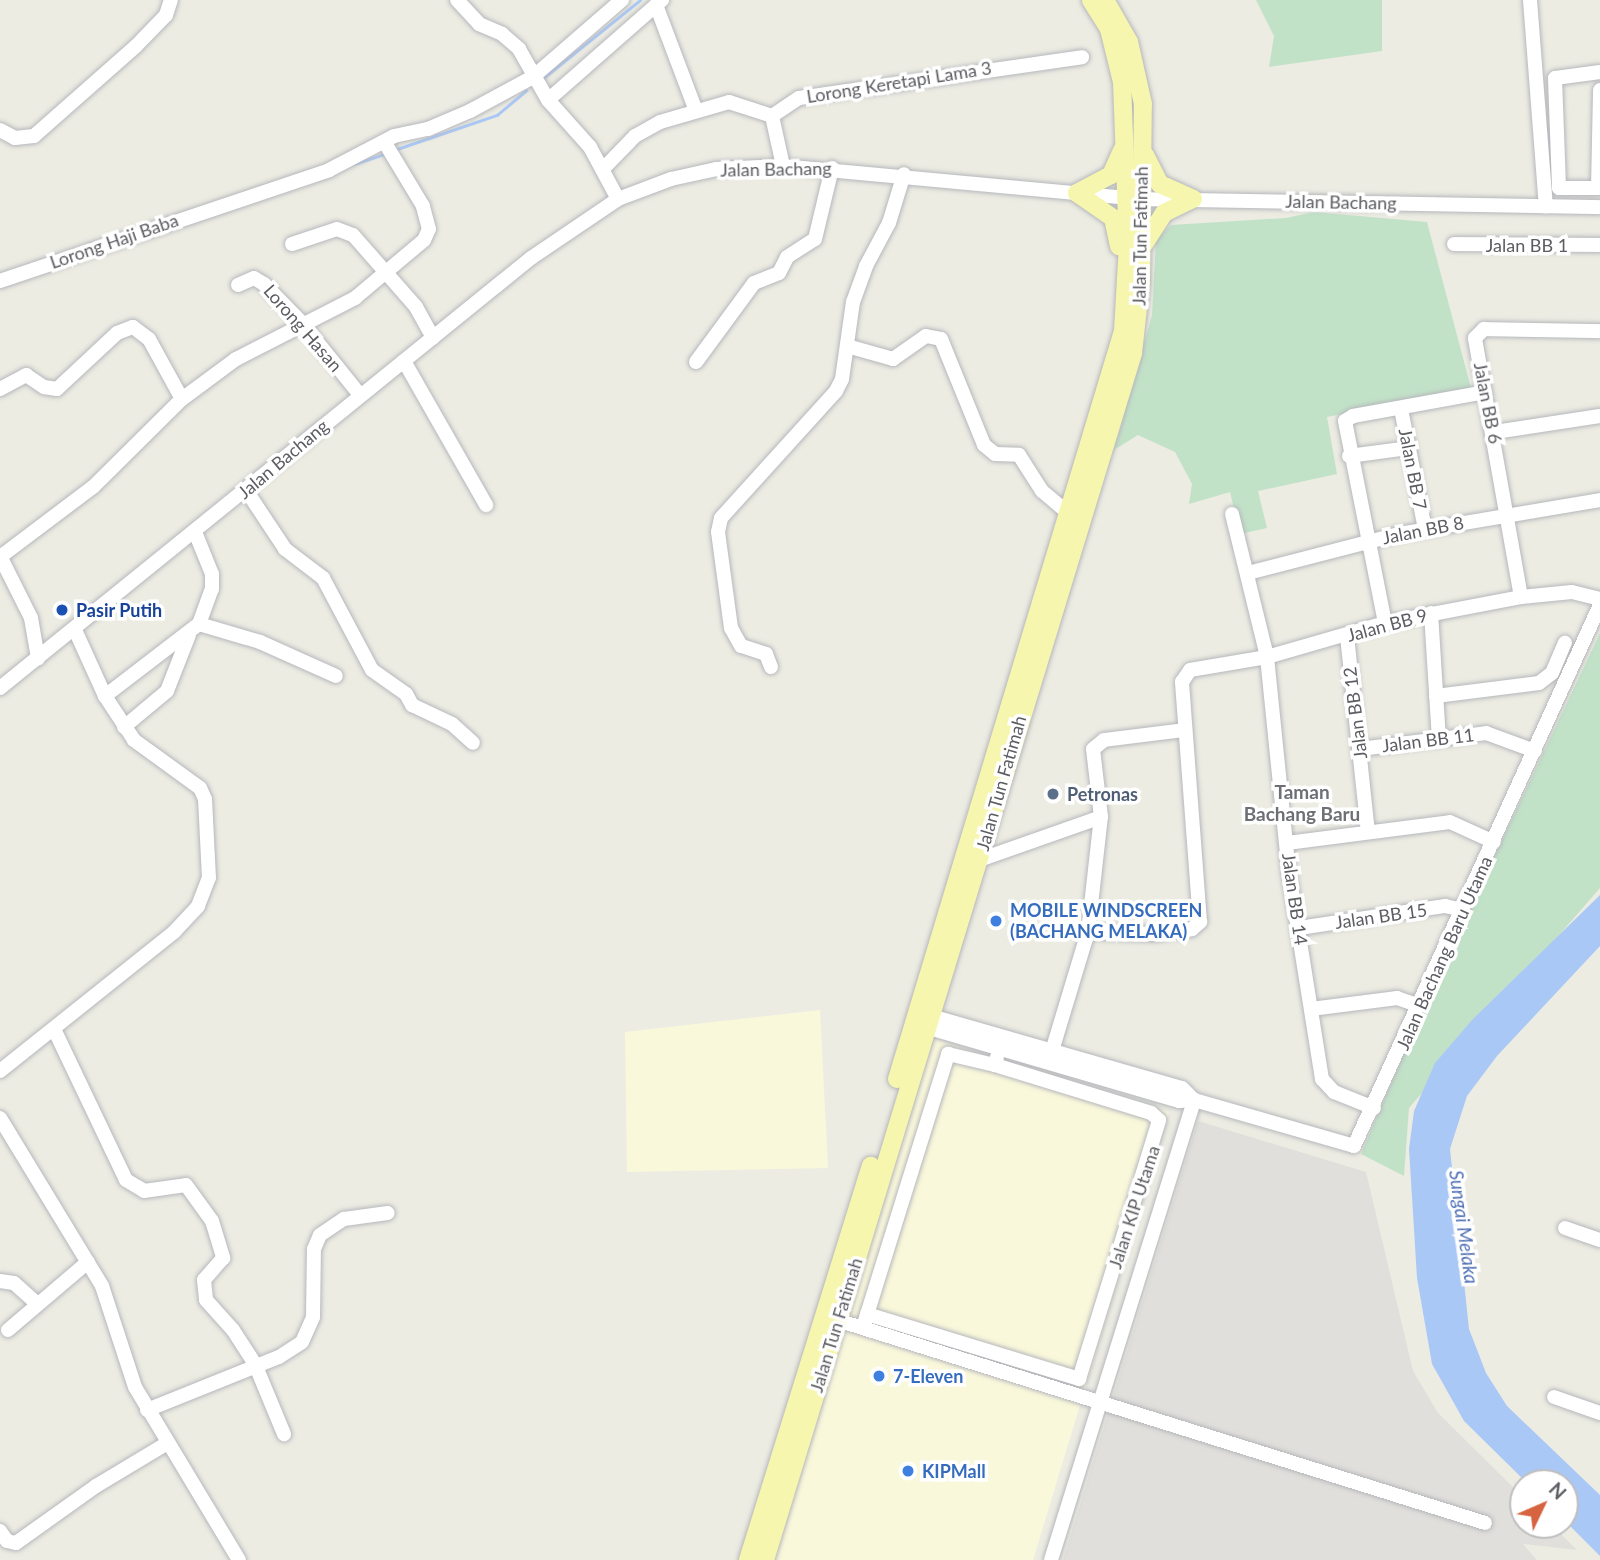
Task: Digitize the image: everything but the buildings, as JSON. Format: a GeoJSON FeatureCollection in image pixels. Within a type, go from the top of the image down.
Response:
{"type":"FeatureCollection","features":[{"type":"Feature","properties":{"kind":"main road","name":"Jalan Tun Fatimah"},"geometry":{"type":"LineString","coordinates":[[748,1560],[921,1019],[979,860],[1133,353],[1142,260],[1124,138],[1118,58],[1109,29],[1091,0]]}},
{"type":"Feature","properties":{"kind":"main road","name":"Jalan Tun Fatimah"},"geometry":{"type":"LineString","coordinates":[[765,1560],[837,1320],[1068,513],[1120,349],[1143,131],[1135,58],[1105,0]]}},
{"type":"Feature","properties":{"kind":"main road"},"geometry":{"type":"LineString","coordinates":[[1143,131],[1145,158],[1153,177],[1171,191],[1193,199]]}},
{"type":"Feature","properties":{"kind":"main road"},"geometry":{"type":"LineString","coordinates":[[1124,138],[1121,157],[1111,175],[1077,193],[1113,218],[1128,291]]}},
{"type":"Feature","properties":{"kind":"main road"},"geometry":{"type":"LineString","coordinates":[[1142,260],[1155,222],[1193,199]]}},
{"type":"Feature","properties":{"kind":"street"},"geometry":{"type":"LineString","coordinates":[[0,130],[15,138],[34,136],[144,38],[172,8],[171,0]]}},
{"type":"Feature","properties":{"kind":"street"},"geometry":{"type":"LineString","coordinates":[[457,0],[479,24],[512,41],[548,100],[604,167],[618,199]]}},
{"type":"Feature","properties":{"kind":"street"},"geometry":{"type":"LineString","coordinates":[[533,77],[622,0]]}},
{"type":"Feature","properties":{"kind":"street"},"geometry":{"type":"LineString","coordinates":[[1530,0],[1546,206]]}},
{"type":"Feature","properties":{"kind":"street"},"geometry":{"type":"LineString","coordinates":[[548,100],[659,3],[696,111]]}},
{"type":"Feature","properties":{"kind":"street","name":"Lorong Keretapi Lama 3"},"geometry":{"type":"LineString","coordinates":[[772,116],[799,98],[1083,57]]}},
{"type":"Feature","properties":{"kind":"street"},"geometry":{"type":"LineString","coordinates":[[1600,72],[1555,78],[1559,188],[1598,188],[1600,90]]}},
{"type":"Feature","properties":{"kind":"street","name":"Lorong Haji Baba"},"geometry":{"type":"LineString","coordinates":[[0,281],[388,149],[394,136],[428,129],[470,111],[533,77]]}},
{"type":"Feature","properties":{"kind":"street"},"geometry":{"type":"LineString","coordinates":[[604,167],[648,127],[729,102],[772,116],[783,166]]}},
{"type":"Feature","properties":{"kind":"street"},"geometry":{"type":"LineString","coordinates":[[38,658],[24,600],[0,556],[93,487],[182,399],[236,359],[355,298],[424,240],[429,229],[424,206],[388,149]]}},
{"type":"Feature","properties":{"kind":"street","name":"Jalan Bachang"},"geometry":{"type":"LineString","coordinates":[[0,688],[580,221],[618,199],[693,173],[783,166],[904,174],[1134,199],[1600,207]]}},
{"type":"Feature","properties":{"kind":"street"},"geometry":{"type":"LineString","coordinates":[[696,362],[754,283],[782,271],[786,257],[815,239],[832,168]]}},
{"type":"Feature","properties":{"kind":"street"},"geometry":{"type":"LineString","coordinates":[[771,667],[766,654],[741,646],[731,628],[718,532],[729,506],[836,391],[847,346],[853,302],[866,265],[889,223],[904,174]]}},
{"type":"Feature","properties":{"kind":"street"},"geometry":{"type":"LineString","coordinates":[[292,244],[344,229],[416,307],[433,338]]}},
{"type":"Feature","properties":{"kind":"street","name":"Jalan BB 1"},"geometry":{"type":"LineString","coordinates":[[1454,244],[1600,245]]}},
{"type":"Feature","properties":{"kind":"street","name":"Lorong Hasan"},"geometry":{"type":"LineString","coordinates":[[238,285],[260,280],[302,323],[360,396]]}},
{"type":"Feature","properties":{"kind":"street"},"geometry":{"type":"LineString","coordinates":[[0,389],[21,375],[57,389],[117,333],[133,327],[149,339],[182,399]]}},
{"type":"Feature","properties":{"kind":"street","name":"Jalan BB 6"},"geometry":{"type":"LineString","coordinates":[[1521,597],[1494,432],[1475,338],[1484,329],[1600,331]]}},
{"type":"Feature","properties":{"kind":"street"},"geometry":{"type":"LineString","coordinates":[[847,346],[893,359],[926,336],[942,339],[984,444],[995,454],[1019,455],[1042,491],[1068,513]]}},
{"type":"Feature","properties":{"kind":"street"},"geometry":{"type":"LineString","coordinates":[[404,361],[486,505]]}},
{"type":"Feature","properties":{"kind":"street"},"geometry":{"type":"LineString","coordinates":[[1385,623],[1343,426],[1348,418],[1485,392]]}},
{"type":"Feature","properties":{"kind":"street","name":"Jalan BB 7"},"geometry":{"type":"LineString","coordinates":[[1401,409],[1425,529]]}},
{"type":"Feature","properties":{"kind":"street"},"geometry":{"type":"LineString","coordinates":[[1494,432],[1600,416]]}},
{"type":"Feature","properties":{"kind":"street"},"geometry":{"type":"LineString","coordinates":[[1349,456],[1409,448]]}},
{"type":"Feature","properties":{"kind":"street"},"geometry":{"type":"LineString","coordinates":[[246,490],[285,549],[323,578],[372,670],[406,694],[412,705],[452,724],[473,743]]}},
{"type":"Feature","properties":{"kind":"street","name":"Jalan BB 8"},"geometry":{"type":"LineString","coordinates":[[1248,573],[1367,541],[1600,499]]}},
{"type":"Feature","properties":{"kind":"street","name":"Jalan BB 14"},"geometry":{"type":"LineString","coordinates":[[1233,514],[1266,657],[1299,928],[1311,1009],[1327,1086],[1374,1108]]}},
{"type":"Feature","properties":{"kind":"street"},"geometry":{"type":"LineString","coordinates":[[124,727],[167,691],[212,589],[212,574],[195,532]]}},
{"type":"Feature","properties":{"kind":"street","name":"Jalan BB 9"},"geometry":{"type":"LineString","coordinates":[[1184,730],[1182,682],[1197,666],[1266,657],[1385,623],[1521,597],[1572,592],[1600,600]]}},
{"type":"Feature","properties":{"kind":"street","name":"Jalan Bachang Baru Utama"},"geometry":{"type":"LineString","coordinates":[[1194,1100],[1348,1147],[1360,1142],[1600,605]]}},
{"type":"Feature","properties":{"kind":"street"},"geometry":{"type":"LineString","coordinates":[[1431,613],[1438,739]]}},
{"type":"Feature","properties":{"kind":"street"},"geometry":{"type":"LineString","coordinates":[[105,696],[194,629],[260,642],[336,676]]}},
{"type":"Feature","properties":{"kind":"street"},"geometry":{"type":"LineString","coordinates":[[0,1071],[174,932],[198,906],[209,878],[205,799],[200,788],[143,750],[124,727],[105,696],[75,630]]}},
{"type":"Feature","properties":{"kind":"street","name":"Jalan BB 12"},"geometry":{"type":"LineString","coordinates":[[1347,636],[1368,832]]}},
{"type":"Feature","properties":{"kind":"street"},"geometry":{"type":"LineString","coordinates":[[1436,696],[1539,683],[1552,673],[1565,643]]}},
{"type":"Feature","properties":{"kind":"street"},"geometry":{"type":"LineString","coordinates":[[1052,1051],[1088,932],[1101,817],[1092,756],[1104,740],[1184,730],[1200,922],[1192,929],[1154,934],[1088,932]]}},
{"type":"Feature","properties":{"kind":"street","name":"Jalan BB 11"},"geometry":{"type":"LineString","coordinates":[[1360,749],[1495,734],[1535,751]]}},
{"type":"Feature","properties":{"kind":"street"},"geometry":{"type":"LineString","coordinates":[[979,860],[1101,817]]}},
{"type":"Feature","properties":{"kind":"street"},"geometry":{"type":"LineString","coordinates":[[1287,843],[1450,822],[1494,842]]}},
{"type":"Feature","properties":{"kind":"street","name":"Jalan BB 15"},"geometry":{"type":"LineString","coordinates":[[1299,928],[1445,906],[1464,910]]}},
{"type":"Feature","properties":{"kind":"street"},"geometry":{"type":"LineString","coordinates":[[1311,1009],[1403,998],[1420,1006]]}},
{"type":"Feature","properties":{"kind":"street"},"geometry":{"type":"LineString","coordinates":[[921,1019],[1000,1049],[1179,1101],[1194,1100]]}},
{"type":"Feature","properties":{"kind":"street"},"geometry":{"type":"LineString","coordinates":[[921,1019],[1052,1051],[1182,1088],[1194,1100]]}},
{"type":"Feature","properties":{"kind":"street"},"geometry":{"type":"LineString","coordinates":[[54,1029],[126,1180],[144,1191],[186,1185],[212,1221],[223,1258],[202,1287],[211,1308],[233,1330],[255,1364],[284,1434]]}},
{"type":"Feature","properties":{"kind":"street"},"geometry":{"type":"LineString","coordinates":[[995,1065],[1000,1049]]}},
{"type":"Feature","properties":{"kind":"street","name":"Jalan KIP Utama"},"geometry":{"type":"LineString","coordinates":[[948,1054],[995,1065],[1151,1113],[1158,1120],[1079,1379],[865,1321],[948,1054]]}},
{"type":"Feature","properties":{"kind":"street"},"geometry":{"type":"LineString","coordinates":[[1051,1560],[1194,1100]]}},
{"type":"Feature","properties":{"kind":"street"},"geometry":{"type":"LineString","coordinates":[[0,1118],[110,1303],[125,1362],[147,1410],[239,1560]]}},
{"type":"Feature","properties":{"kind":"street"},"geometry":{"type":"LineString","coordinates":[[147,1410],[290,1351],[309,1331],[314,1249],[320,1235],[344,1219],[388,1213]]}},
{"type":"Feature","properties":{"kind":"street"},"geometry":{"type":"LineString","coordinates":[[1565,1228],[1600,1240]]}},
{"type":"Feature","properties":{"kind":"street"},"geometry":{"type":"LineString","coordinates":[[8,1330],[36,1303],[88,1262]]}},
{"type":"Feature","properties":{"kind":"street"},"geometry":{"type":"LineString","coordinates":[[0,1281],[15,1283],[36,1303]]}},
{"type":"Feature","properties":{"kind":"street"},"geometry":{"type":"LineString","coordinates":[[837,1320],[865,1321],[1100,1402],[1485,1523]]}},
{"type":"Feature","properties":{"kind":"street"},"geometry":{"type":"LineString","coordinates":[[1554,1396],[1600,1413]]}},
{"type":"Feature","properties":{"kind":"street"},"geometry":{"type":"LineString","coordinates":[[0,1531],[7,1541],[16,1543],[96,1486],[166,1444]]}},
{"type":"Feature","properties":{"kind":"shaded area"},"geometry":{"type":"Polygon","coordinates":[[[820,1010],[828,1168],[627,1172],[625,1032],[820,1010]]]}},
{"type":"Feature","properties":{"kind":"shaded area"},"geometry":{"type":"Polygon","coordinates":[[[934,1039],[1169,1112],[1033,1560],[774,1560],[934,1039]]]}},
{"type":"Feature","properties":{"kind":"shaded area"},"geometry":{"type":"Polygon","coordinates":[[[1198,1121],[1366,1172],[1413,1371],[1438,1413],[1509,1483],[1509,1539],[1566,1539],[1577,1550],[1523,1544],[1537,1560],[1063,1560],[1198,1121]]]}},
{"type":"Feature","properties":{"kind":"green space"},"geometry":{"type":"Polygon","coordinates":[[[1256,0],[1382,0],[1382,51],[1269,67],[1274,36],[1256,0]]]}},
{"type":"Feature","properties":{"kind":"green space"},"geometry":{"type":"Polygon","coordinates":[[[1314,212],[1427,222],[1471,388],[1327,417],[1337,474],[1258,491],[1267,528],[1240,534],[1230,492],[1189,504],[1192,484],[1175,452],[1138,435],[1114,450],[1152,315],[1156,240],[1171,225],[1286,218],[1314,212]]]}},
{"type":"Feature","properties":{"kind":"green space"},"geometry":{"type":"Polygon","coordinates":[[[1600,633],[1600,888],[1409,1108],[1404,1176],[1361,1154],[1429,995],[1600,633]]]}},
{"type":"Feature","properties":{"kind":"water"},"geometry":{"type":"Polygon","coordinates":[[[1600,895],[1600,946],[1497,1056],[1467,1096],[1450,1149],[1469,1329],[1486,1373],[1507,1406],[1573,1469],[1513,1469],[1464,1421],[1432,1364],[1417,1278],[1409,1149],[1414,1111],[1435,1063],[1472,1020],[1600,895]]]}},
{"type":"Feature","properties":{"kind":"water"},"geometry":{"type":"Polygon","coordinates":[[[1579,1475],[1600,1495],[1600,1556],[1579,1535],[1579,1475]]]}},
{"type":"Feature","properties":{"kind":"waterway"},"geometry":{"type":"LineString","coordinates":[[541,80],[640,0]]}},
{"type":"Feature","properties":{"kind":"waterway"},"geometry":{"type":"LineString","coordinates":[[397,149],[497,115],[526,91]]}},
{"type":"Feature","properties":{"kind":"waterway"},"geometry":{"type":"LineString","coordinates":[[354,164],[384,154]]}},
{"type":"Feature","properties":{"kind":"place","name":"Pasir Putih"},"geometry":{"type":"Point","coordinates":[62,610]}},
{"type":"Feature","properties":{"kind":"place","name":"Petronas"},"geometry":{"type":"Point","coordinates":[1053,794]}},
{"type":"Feature","properties":{"kind":"place","name":"MOBILE WINDSCREEN (BACHANG MELAKA)"},"geometry":{"type":"Point","coordinates":[996,921]}},
{"type":"Feature","properties":{"kind":"place","name":"7-Eleven"},"geometry":{"type":"Point","coordinates":[879,1376]}},
{"type":"Feature","properties":{"kind":"place","name":"KIPMall"},"geometry":{"type":"Point","coordinates":[908,1471]}},
{"type":"Feature","properties":{"kind":"district","name":"Taman Bachang Baru"},"geometry":{"type":"Point","coordinates":[1302,803]}},
{"type":"Feature","properties":{"kind":"water label","name":"Sungai Melaka"},"geometry":{"type":"Point","coordinates":[1464,1227]}}]}
